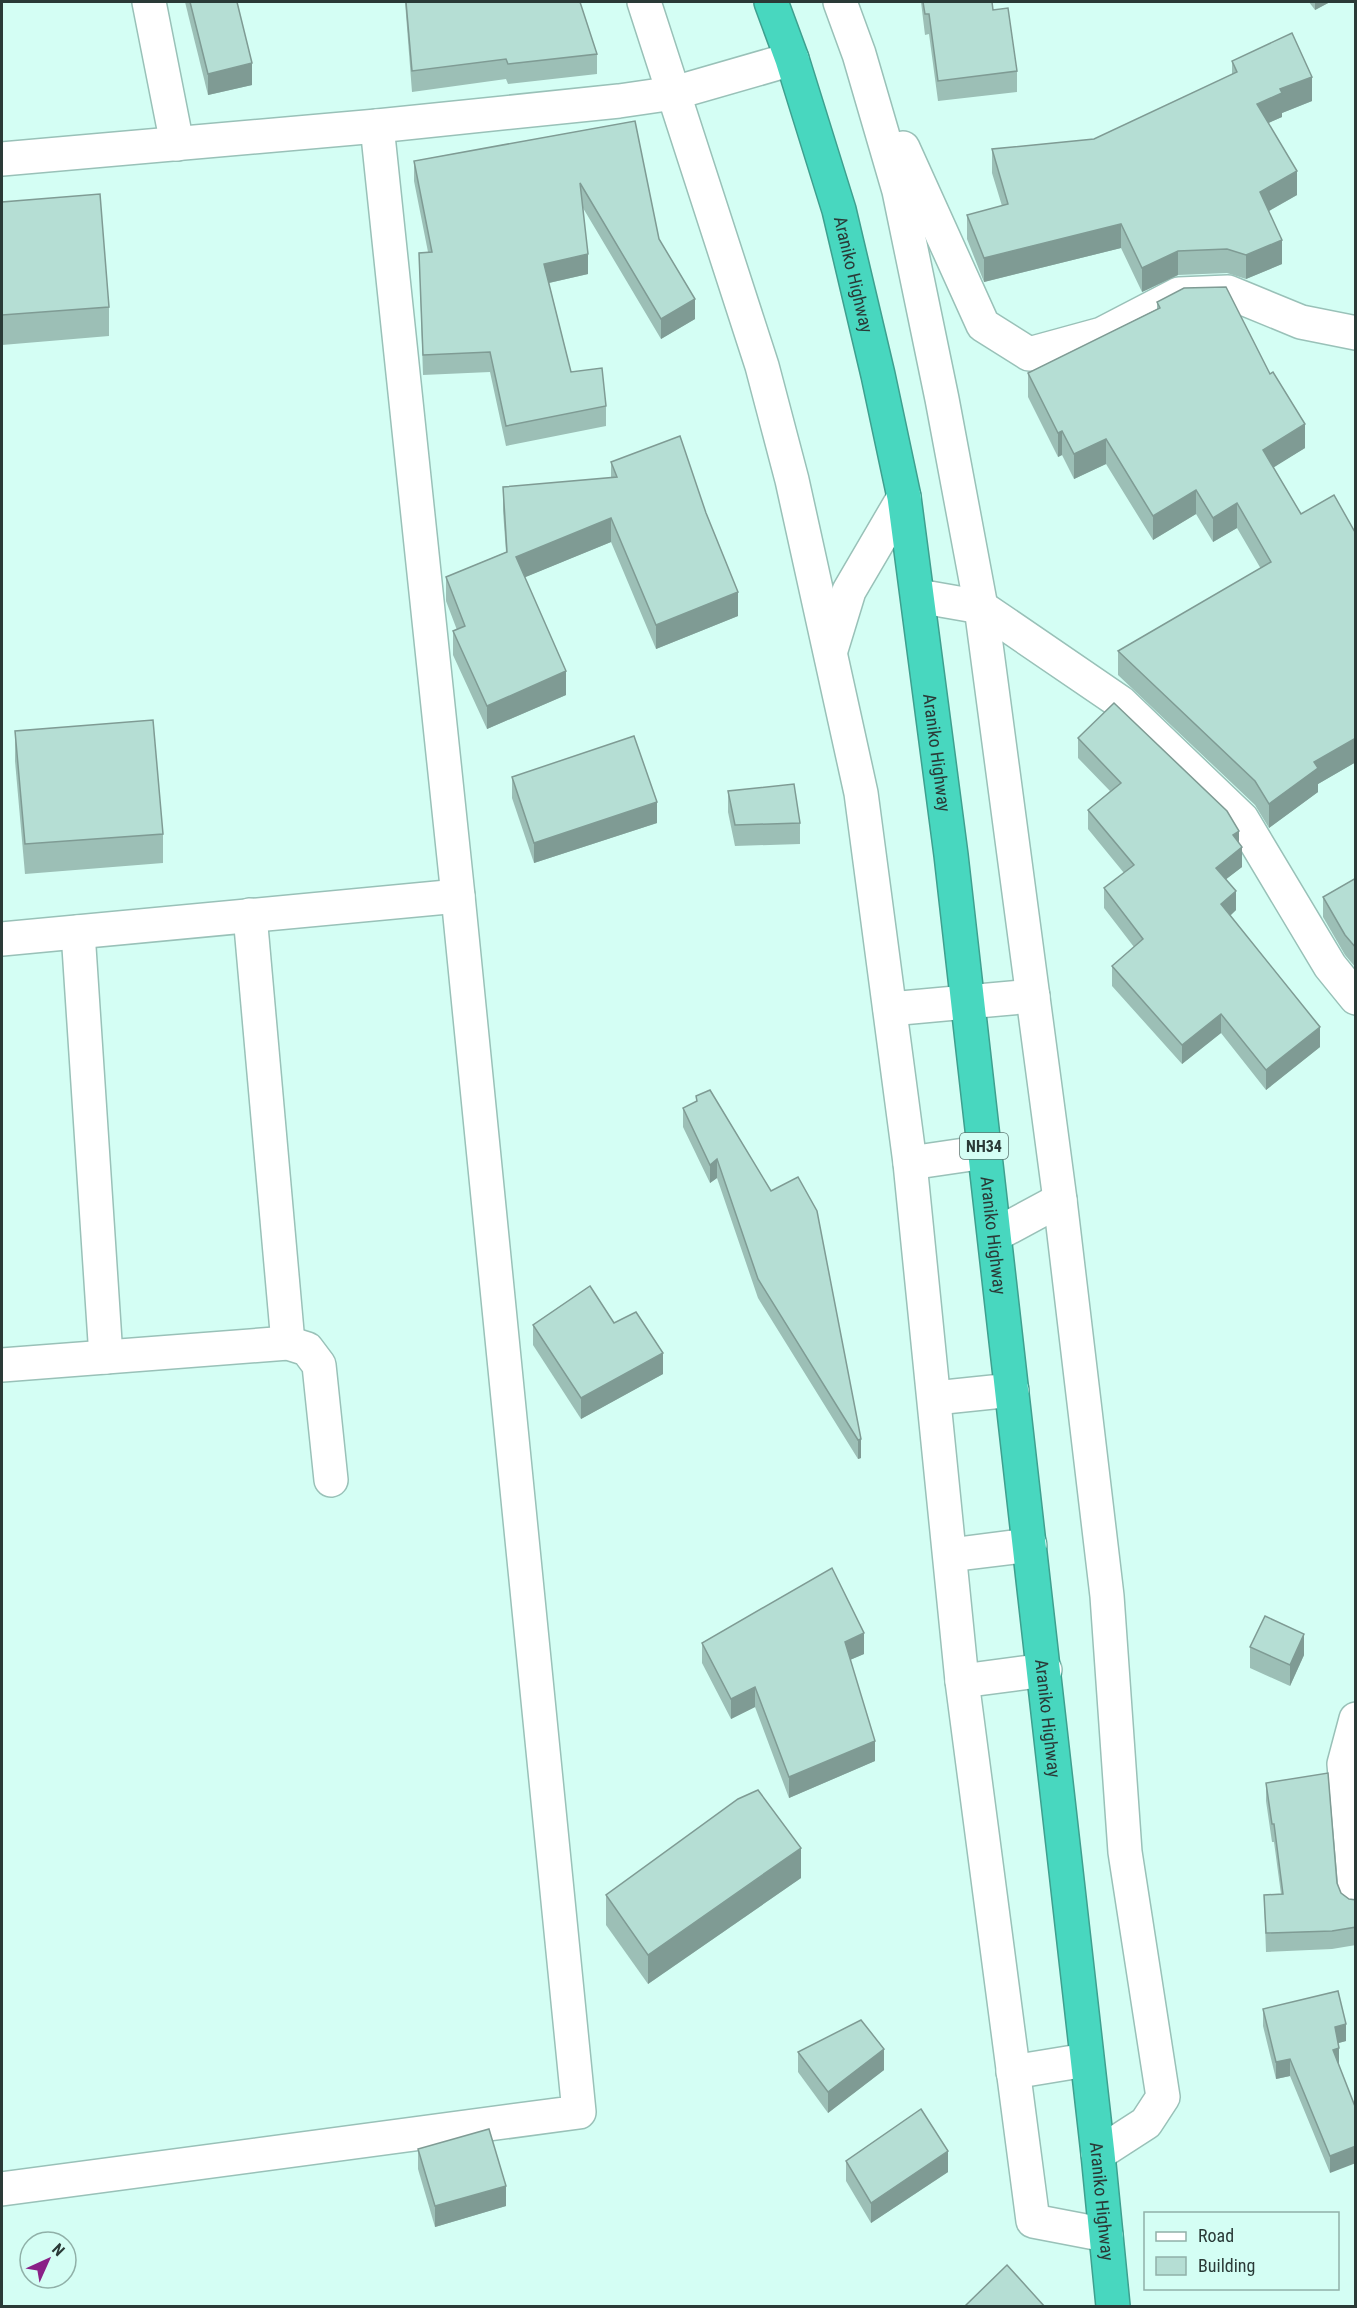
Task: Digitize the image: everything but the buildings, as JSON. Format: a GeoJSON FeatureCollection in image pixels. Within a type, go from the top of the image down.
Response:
{"type":"FeatureCollection","features":[{"type":"Feature","properties":{"kind":"highway","name":"Araniko Highway"},"geometry":{"type":"LineString","coordinates":[[771,2],[792,59],[839,210],[904,497],[968,1000],[1098,2154],[1113,2307]]}},
{"type":"Feature","properties":{"kind":"street"},"geometry":{"type":"LineString","coordinates":[[149,2],[177,144]]}},
{"type":"Feature","properties":{"kind":"street"},"geometry":{"type":"LineString","coordinates":[[644,2],[762,366],[792,480],[861,793],[910,1163],[962,1681],[1033,2221],[1106,2235]]}},
{"type":"Feature","properties":{"kind":"street"},"geometry":{"type":"LineString","coordinates":[[840,2],[859,54],[899,191],[942,399],[981,607],[1060,1200],[1107,1596],[1125,1852],[1162,2097],[1146,2122],[1098,2154]]}},
{"type":"Feature","properties":{"kind":"street"},"geometry":{"type":"LineString","coordinates":[[859,54],[918,178],[983,325],[1029,354],[1102,334],[1179,294],[1228,292],[1301,322],[1356,333]]}},
{"type":"Feature","properties":{"kind":"street"},"geometry":{"type":"LineString","coordinates":[[2,159],[377,126],[619,101],[674,93],[792,59]]}},
{"type":"Feature","properties":{"kind":"street"},"geometry":{"type":"LineString","coordinates":[[2,2189],[579,2112],[458,896],[377,126]]}},
{"type":"Feature","properties":{"kind":"street"},"geometry":{"type":"LineString","coordinates":[[830,652],[849,591],[904,497]]}},
{"type":"Feature","properties":{"kind":"street"},"geometry":{"type":"LineString","coordinates":[[918,596],[981,607],[1119,702],[1242,819],[1330,966],[1356,999]]}},
{"type":"Feature","properties":{"kind":"street"},"geometry":{"type":"LineString","coordinates":[[2,939],[458,896]]}},
{"type":"Feature","properties":{"kind":"street"},"geometry":{"type":"LineString","coordinates":[[250,915],[288,1343]]}},
{"type":"Feature","properties":{"kind":"street"},"geometry":{"type":"LineString","coordinates":[[78,932],[106,1357]]}},
{"type":"Feature","properties":{"kind":"street"},"geometry":{"type":"LineString","coordinates":[[890,1009],[968,1000],[1033,996]]}},
{"type":"Feature","properties":{"kind":"street"},"geometry":{"type":"LineString","coordinates":[[910,1163],[985,1152]]}},
{"type":"Feature","properties":{"kind":"street"},"geometry":{"type":"LineString","coordinates":[[995,1235],[1060,1200]]}},
{"type":"Feature","properties":{"kind":"street"},"geometry":{"type":"LineString","coordinates":[[2,1365],[288,1343],[308,1349],[320,1365],[331,1480]]}},
{"type":"Feature","properties":{"kind":"street"},"geometry":{"type":"LineString","coordinates":[[935,1398],[1012,1390]]}},
{"type":"Feature","properties":{"kind":"street"},"geometry":{"type":"LineString","coordinates":[[950,1555],[1030,1545]]}},
{"type":"Feature","properties":{"kind":"street"},"geometry":{"type":"LineString","coordinates":[[962,1681],[1044,1670]]}},
{"type":"Feature","properties":{"kind":"street"},"geometry":{"type":"LineString","coordinates":[[1356,1719],[1344,1764],[1356,1900]]}},
{"type":"Feature","properties":{"kind":"street"},"geometry":{"type":"LineString","coordinates":[[1013,2072],[1086,2060]]}}]}
